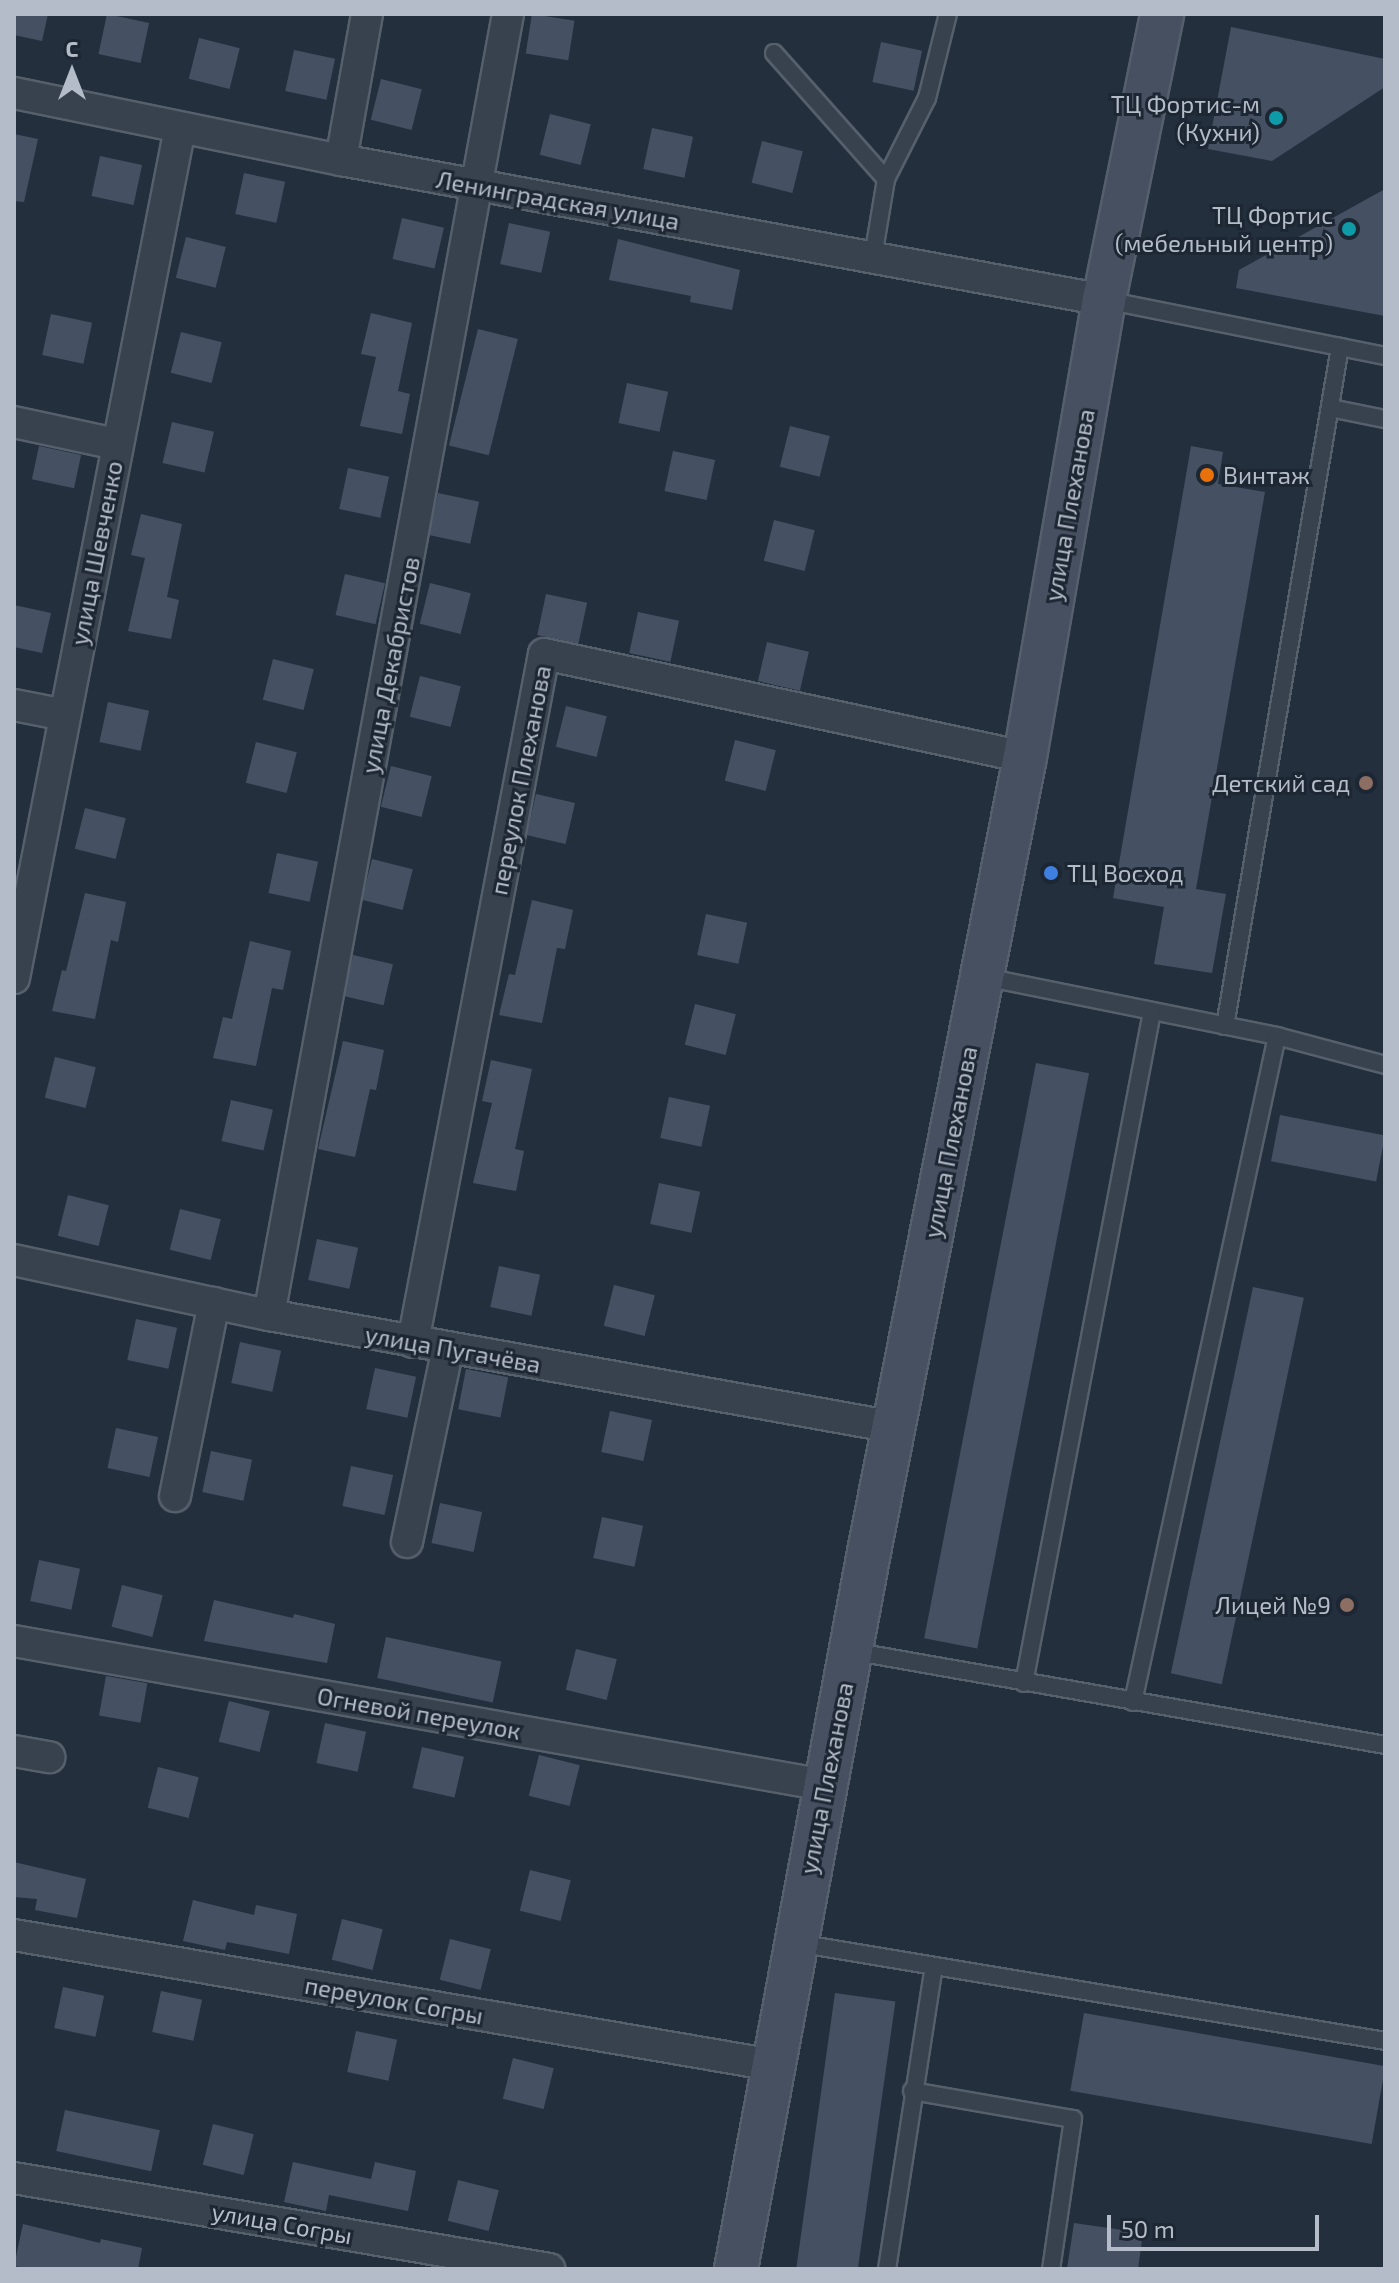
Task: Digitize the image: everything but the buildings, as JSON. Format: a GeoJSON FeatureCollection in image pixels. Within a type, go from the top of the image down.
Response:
{"type":"FeatureCollection","features":[{"type":"Feature","properties":{"kind":"main road","name":"улица Плеханова"},"geometry":{"type":"LineString","coordinates":[[736,2269],[824,1785],[1025,757],[1104,300],[1162,14]]}},
{"type":"Feature","properties":{"kind":"street"},"geometry":{"type":"LineString","coordinates":[[341,160],[367,14]]}},
{"type":"Feature","properties":{"kind":"street","name":"улица Декабристов"},"geometry":{"type":"LineString","coordinates":[[269,1315],[508,14]]}},
{"type":"Feature","properties":{"kind":"street","name":"Ленинградская улица"},"geometry":{"type":"LineString","coordinates":[[14,93],[341,160],[1104,300]]}},
{"type":"Feature","properties":{"kind":"street","name":"улица Шевченко"},"geometry":{"type":"LineString","coordinates":[[14,973],[180,128]]}},
{"type":"Feature","properties":{"kind":"street"},"geometry":{"type":"LineString","coordinates":[[14,422],[116,444]]}},
{"type":"Feature","properties":{"kind":"street","name":"переулок Плеханова"},"geometry":{"type":"LineString","coordinates":[[413,1342],[544,654],[1025,757]]}},
{"type":"Feature","properties":{"kind":"street"},"geometry":{"type":"LineString","coordinates":[[14,705],[65,715]]}},
{"type":"Feature","properties":{"kind":"street","name":"улица Пугачёва"},"geometry":{"type":"LineString","coordinates":[[14,1260],[269,1315],[894,1427]]}},
{"type":"Feature","properties":{"kind":"street"},"geometry":{"type":"LineString","coordinates":[[175,1496],[214,1303]]}},
{"type":"Feature","properties":{"kind":"street"},"geometry":{"type":"LineString","coordinates":[[407,1542],[448,1348]]}},
{"type":"Feature","properties":{"kind":"street","name":"Огневой переулок"},"geometry":{"type":"LineString","coordinates":[[14,1641],[824,1785]]}},
{"type":"Feature","properties":{"kind":"street"},"geometry":{"type":"LineString","coordinates":[[14,1751],[49,1757]]}},
{"type":"Feature","properties":{"kind":"street","name":"переулок Согры"},"geometry":{"type":"LineString","coordinates":[[14,1935],[773,2065]]}},
{"type":"Feature","properties":{"kind":"street","name":"улица Согры"},"geometry":{"type":"LineString","coordinates":[[14,2178],[549,2269]]}},
{"type":"Feature","properties":{"kind":"lane"},"geometry":{"type":"LineString","coordinates":[[873,257],[886,179],[927,98],[948,14]]}},
{"type":"Feature","properties":{"kind":"lane"},"geometry":{"type":"LineString","coordinates":[[774,53],[886,179]]}},
{"type":"Feature","properties":{"kind":"lane"},"geometry":{"type":"LineString","coordinates":[[1104,300],[1385,356]]}},
{"type":"Feature","properties":{"kind":"lane"},"geometry":{"type":"LineString","coordinates":[[1225,1026],[1340,347]]}},
{"type":"Feature","properties":{"kind":"lane"},"geometry":{"type":"LineString","coordinates":[[1330,408],[1385,419]]}},
{"type":"Feature","properties":{"kind":"lane"},"geometry":{"type":"LineString","coordinates":[[983,977],[1277,1036],[1385,1065]]}},
{"type":"Feature","properties":{"kind":"lane"},"geometry":{"type":"LineString","coordinates":[[1024,1683],[1152,1012]]}},
{"type":"Feature","properties":{"kind":"lane"},"geometry":{"type":"LineString","coordinates":[[1133,1702],[1277,1036]]}},
{"type":"Feature","properties":{"kind":"lane"},"geometry":{"type":"LineString","coordinates":[[851,1651],[1385,1745]]}},
{"type":"Feature","properties":{"kind":"lane"},"geometry":{"type":"LineString","coordinates":[[795,1942],[1385,2041]]}},
{"type":"Feature","properties":{"kind":"lane"},"geometry":{"type":"LineString","coordinates":[[887,2269],[912,2091],[934,1967]]}},
{"type":"Feature","properties":{"kind":"lane"},"geometry":{"type":"LineString","coordinates":[[912,2091],[1073,2119],[1051,2269]]}},
{"type":"Feature","properties":{"kind":"place","name":"ТЦ Фортис-м (Кухни)"},"geometry":{"type":"Point","coordinates":[1276,118]}},
{"type":"Feature","properties":{"kind":"place","name":"ТЦ Фортис (мебельный центр)"},"geometry":{"type":"Point","coordinates":[1349,229]}},
{"type":"Feature","properties":{"kind":"place","name":"Винтаж"},"geometry":{"type":"Point","coordinates":[1207,475]}},
{"type":"Feature","properties":{"kind":"place","name":"Детский сад"},"geometry":{"type":"Point","coordinates":[1366,783]}},
{"type":"Feature","properties":{"kind":"place","name":"ТЦ Восход"},"geometry":{"type":"Point","coordinates":[1051,873]}},
{"type":"Feature","properties":{"kind":"place","name":"Лицей №9"},"geometry":{"type":"Point","coordinates":[1347,1605]}}]}
